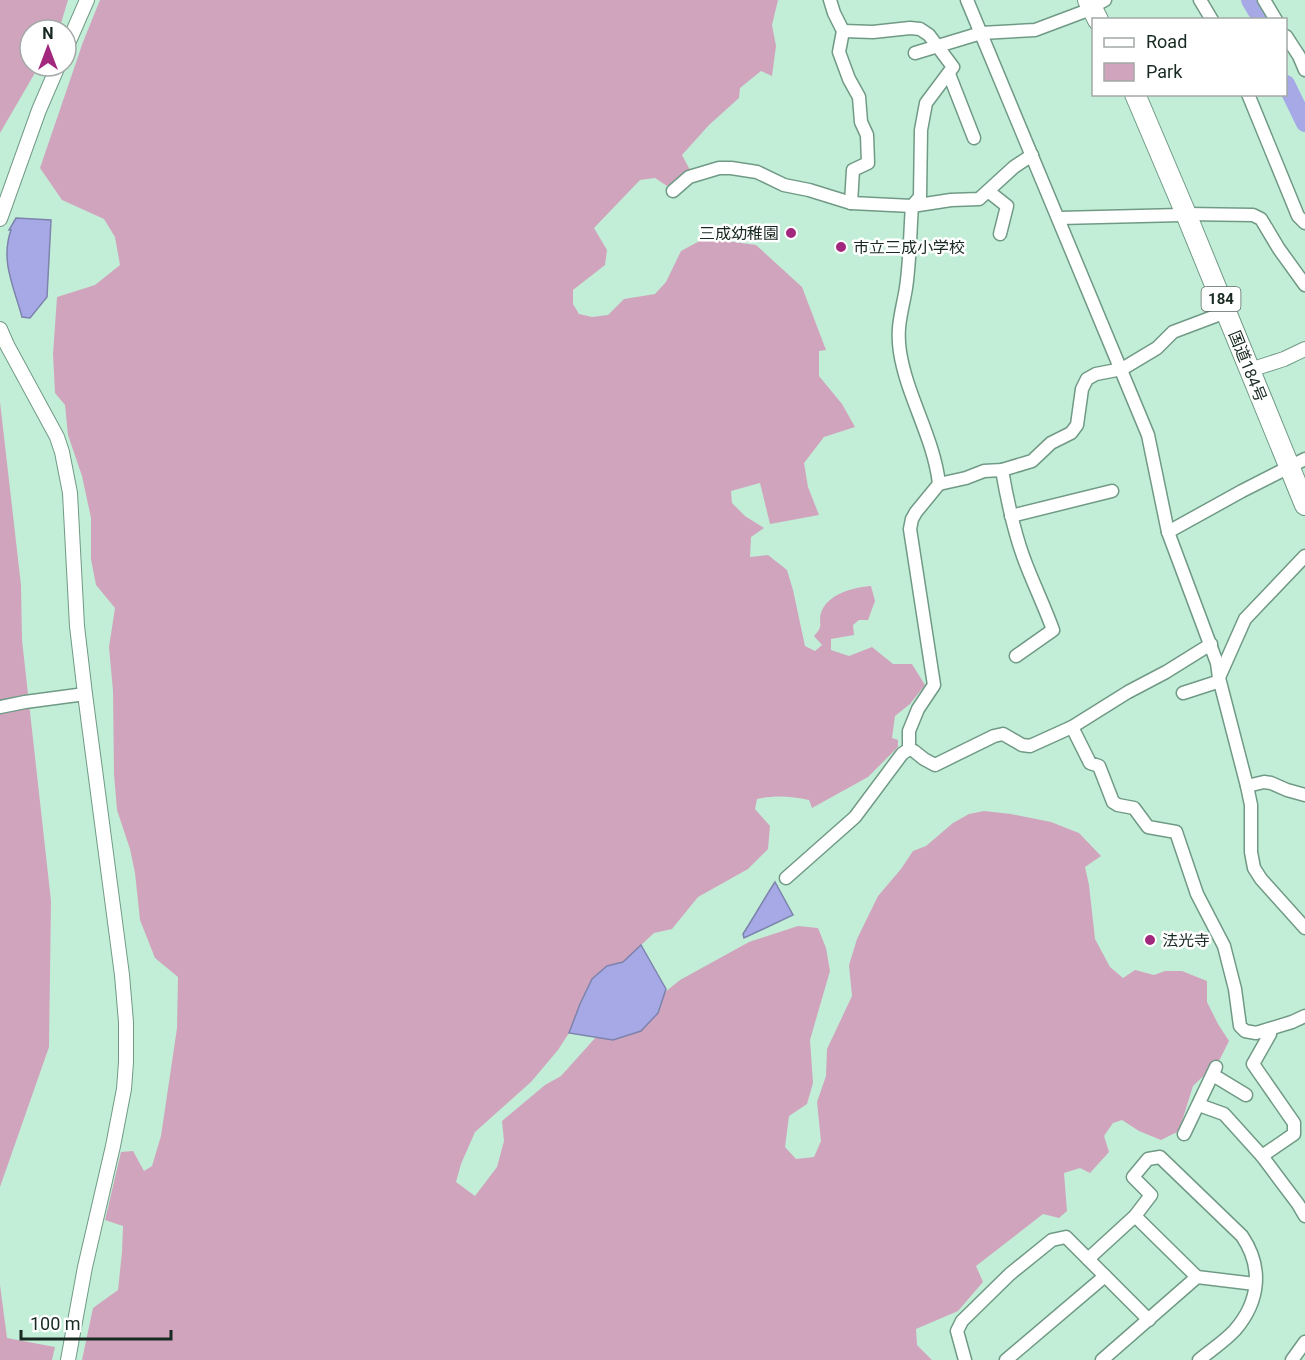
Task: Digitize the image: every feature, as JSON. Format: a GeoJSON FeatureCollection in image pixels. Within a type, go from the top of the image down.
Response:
{"type":"FeatureCollection","features":[{"type":"Feature","properties":{"kind":"highway","name":"国道184号"},"geometry":{"type":"LineString","coordinates":[[1136,96],[1250,370],[1297,463],[1305,505]]}},
{"type":"Feature","properties":{"kind":"street"},"geometry":{"type":"LineString","coordinates":[[78,21],[87,0]]}},
{"type":"Feature","properties":{"kind":"street"},"geometry":{"type":"LineString","coordinates":[[830,0],[843,31],[839,52],[849,79],[859,97],[861,122],[867,135],[868,163],[853,170],[851,203]]}},
{"type":"Feature","properties":{"kind":"street"},"geometry":{"type":"LineString","coordinates":[[967,0],[1148,435],[1168,532],[1217,663],[1248,786],[1251,805],[1251,852],[1254,867],[1261,879],[1305,928]]}},
{"type":"Feature","properties":{"kind":"street"},"geometry":{"type":"LineString","coordinates":[[1200,0],[1211,18]]}},
{"type":"Feature","properties":{"kind":"street"},"geometry":{"type":"LineString","coordinates":[[1264,0],[1275,18]]}},
{"type":"Feature","properties":{"kind":"street"},"geometry":{"type":"LineString","coordinates":[[915,53],[981,33],[1035,30],[1096,6]]}},
{"type":"Feature","properties":{"kind":"street"},"geometry":{"type":"LineString","coordinates":[[843,31],[920,29],[929,35],[953,67],[926,103],[921,130],[920,197],[912,206],[906,288],[898,338],[910,389],[937,467],[939,484]]}},
{"type":"Feature","properties":{"kind":"street"},"geometry":{"type":"LineString","coordinates":[[1287,39],[1302,54],[1305,70]]}},
{"type":"Feature","properties":{"kind":"street"},"geometry":{"type":"LineString","coordinates":[[949,74],[974,138]]}},
{"type":"Feature","properties":{"kind":"street"},"geometry":{"type":"LineString","coordinates":[[0,219],[53,78]]}},
{"type":"Feature","properties":{"kind":"street"},"geometry":{"type":"LineString","coordinates":[[1249,96],[1298,216],[1305,223]]}},
{"type":"Feature","properties":{"kind":"street"},"geometry":{"type":"LineString","coordinates":[[673,191],[689,177],[719,168],[731,168],[757,172],[784,185],[851,203],[912,206],[951,200],[979,199],[1014,167],[1032,155]]}},
{"type":"Feature","properties":{"kind":"street"},"geometry":{"type":"LineString","coordinates":[[988,191],[1007,206],[1000,234]]}},
{"type":"Feature","properties":{"kind":"street"},"geometry":{"type":"LineString","coordinates":[[1059,218],[1186,214],[1253,215],[1261,219],[1305,285]]}},
{"type":"Feature","properties":{"kind":"street"},"geometry":{"type":"LineString","coordinates":[[909,749],[909,731],[918,709],[933,685],[910,529],[916,512],[939,484],[984,471],[1002,470],[1032,461],[1051,443],[1071,433],[1077,425],[1082,389],[1087,379],[1096,374],[1122,369],[1157,348],[1173,332],[1226,312]]}},
{"type":"Feature","properties":{"kind":"street"},"geometry":{"type":"LineString","coordinates":[[0,329],[57,437],[70,493],[77,626],[125,1005],[124,1089],[85,1267],[68,1360]]}},
{"type":"Feature","properties":{"kind":"street"},"geometry":{"type":"LineString","coordinates":[[1250,370],[1305,350]]}},
{"type":"Feature","properties":{"kind":"street"},"geometry":{"type":"LineString","coordinates":[[1168,532],[1297,463]]}},
{"type":"Feature","properties":{"kind":"street"},"geometry":{"type":"LineString","coordinates":[[1002,470],[1011,516],[1023,557],[1053,630],[1016,656]]}},
{"type":"Feature","properties":{"kind":"street"},"geometry":{"type":"LineString","coordinates":[[1011,516],[1112,491]]}},
{"type":"Feature","properties":{"kind":"street"},"geometry":{"type":"LineString","coordinates":[[1183,693],[1217,682],[1245,619],[1305,556]]}},
{"type":"Feature","properties":{"kind":"street"},"geometry":{"type":"LineString","coordinates":[[909,749],[935,765],[994,736],[1003,734],[1022,745],[1030,746],[1072,727],[1211,644]]}},
{"type":"Feature","properties":{"kind":"street"},"geometry":{"type":"LineString","coordinates":[[0,707],[85,694]]}},
{"type":"Feature","properties":{"kind":"street"},"geometry":{"type":"LineString","coordinates":[[1072,727],[1090,763],[1099,766],[1113,802],[1134,808],[1148,827],[1176,832],[1197,894],[1224,946],[1235,989],[1240,1026],[1245,1031],[1256,1033],[1305,1016]]}},
{"type":"Feature","properties":{"kind":"street"},"geometry":{"type":"LineString","coordinates":[[786,878],[855,817],[902,754],[909,749]]}},
{"type":"Feature","properties":{"kind":"street"},"geometry":{"type":"LineString","coordinates":[[1248,786],[1264,782],[1271,783],[1305,795]]}},
{"type":"Feature","properties":{"kind":"street"},"geometry":{"type":"LineString","coordinates":[[1270,1029],[1270,1034],[1253,1064],[1294,1123],[1294,1134]]}},
{"type":"Feature","properties":{"kind":"street"},"geometry":{"type":"LineString","coordinates":[[1184,1134],[1214,1071],[1246,1095]]}},
{"type":"Feature","properties":{"kind":"street"},"geometry":{"type":"LineString","coordinates":[[1199,1105],[1224,1114],[1302,1202],[1305,1216]]}},
{"type":"Feature","properties":{"kind":"street"},"geometry":{"type":"LineString","coordinates":[[1262,1156],[1305,1125]]}},
{"type":"Feature","properties":{"kind":"street"},"geometry":{"type":"LineString","coordinates":[[1088,1259],[1135,1216],[1151,1195],[1133,1177],[1148,1159],[1160,1158],[1242,1236],[1251,1249],[1255,1264],[1257,1273],[1249,1310],[1234,1332],[1205,1358]]}},
{"type":"Feature","properties":{"kind":"street"},"geometry":{"type":"LineString","coordinates":[[1135,1216],[1197,1277],[1255,1284]]}},
{"type":"Feature","properties":{"kind":"street"},"geometry":{"type":"LineString","coordinates":[[965,1360],[957,1330],[962,1321],[1010,1274],[1052,1240],[1066,1237],[1149,1320]]}},
{"type":"Feature","properties":{"kind":"street"},"geometry":{"type":"LineString","coordinates":[[1006,1360],[1105,1276]]}},
{"type":"Feature","properties":{"kind":"street"},"geometry":{"type":"LineString","coordinates":[[1102,1360],[1197,1277]]}},
{"type":"Feature","properties":{"kind":"street"},"geometry":{"type":"LineString","coordinates":[[1292,1360],[1305,1342]]}},
{"type":"Feature","properties":{"kind":"green space"},"geometry":{"type":"Polygon","coordinates":[[[0,0],[68,0],[63,18],[18,18],[18,78],[32,78],[0,133],[0,0]]]}},
{"type":"Feature","properties":{"kind":"green space"},"geometry":{"type":"Polygon","coordinates":[[[100,0],[778,0],[772,25],[776,46],[772,76],[761,71],[740,88],[739,98],[709,125],[682,155],[690,170],[667,186],[655,178],[640,180],[594,228],[607,250],[605,265],[573,290],[573,304],[579,314],[592,317],[608,315],[624,299],[655,294],[666,282],[681,251],[705,238],[756,245],[802,287],[826,350],[819,351],[819,376],[842,404],[855,427],[824,437],[804,463],[808,487],[819,515],[770,524],[760,483],[731,491],[732,503],[745,516],[764,528],[751,537],[750,557],[768,555],[787,570],[805,646],[815,651],[822,645],[814,636],[820,627],[820,617],[824,606],[829,601],[849,590],[871,586],[875,601],[868,620],[859,620],[853,625],[854,635],[831,639],[831,650],[849,656],[872,647],[893,664],[912,664],[925,685],[910,704],[895,716],[892,738],[898,740],[898,747],[868,777],[812,808],[809,800],[789,797],[757,799],[755,809],[770,826],[768,849],[748,869],[698,897],[672,929],[654,933],[623,962],[607,966],[592,979],[569,1033],[558,1050],[531,1082],[475,1132],[456,1182],[475,1196],[497,1167],[504,1141],[502,1121],[545,1085],[561,1076],[596,1037],[613,1040],[658,1013],[664,993],[680,980],[749,942],[798,926],[818,928],[826,948],[830,971],[810,1040],[813,1083],[807,1104],[789,1116],[785,1147],[796,1159],[814,1157],[821,1141],[817,1102],[826,1076],[827,1049],[852,996],[849,965],[857,939],[878,896],[913,851],[926,846],[953,823],[969,814],[984,811],[1051,822],[1079,833],[1101,856],[1085,867],[1095,939],[1110,967],[1123,978],[1135,970],[1154,975],[1165,971],[1182,971],[1207,981],[1207,1002],[1229,1041],[1219,1061],[1193,1086],[1179,1131],[1161,1140],[1139,1131],[1122,1120],[1113,1123],[1104,1136],[1109,1152],[1090,1173],[1080,1168],[1064,1173],[1067,1211],[1059,1218],[1043,1214],[976,1266],[983,1282],[958,1311],[916,1329],[917,1345],[932,1360],[82,1360],[93,1308],[118,1290],[123,1226],[105,1220],[121,1152],[133,1151],[144,1171],[152,1166],[161,1136],[177,1028],[178,977],[155,958],[140,920],[130,849],[117,810],[114,774],[113,691],[109,647],[115,608],[96,585],[91,559],[91,518],[82,476],[68,435],[65,405],[55,393],[53,354],[57,297],[95,285],[120,265],[115,237],[104,219],[62,200],[40,168],[71,78],[78,78],[78,57],[100,0]]]}},
{"type":"Feature","properties":{"kind":"green space"},"geometry":{"type":"Polygon","coordinates":[[[0,402],[21,585],[22,640],[51,901],[49,1047],[0,1187],[0,402]]]}},
{"type":"Feature","properties":{"kind":"green space"},"geometry":{"type":"Polygon","coordinates":[[[0,1285],[7,1338],[55,1347],[52,1360],[0,1360],[0,1285]]]}},
{"type":"Feature","properties":{"kind":"water"},"geometry":{"type":"Polygon","coordinates":[[[16,218],[51,220],[47,297],[30,318],[22,317],[8,263],[8,241],[11,230],[9,230],[16,218]]]}},
{"type":"Feature","properties":{"kind":"water"},"geometry":{"type":"Polygon","coordinates":[[[775,882],[793,915],[744,938],[743,934],[775,882]]]}},
{"type":"Feature","properties":{"kind":"water"},"geometry":{"type":"Polygon","coordinates":[[[641,945],[666,989],[658,1013],[641,1031],[613,1040],[569,1033],[592,979],[607,966],[623,962],[641,945]]]}},
{"type":"Feature","properties":{"kind":"waterway"},"geometry":{"type":"LineString","coordinates":[[1250,0],[1261,18]]}},
{"type":"Feature","properties":{"kind":"waterway"},"geometry":{"type":"LineString","coordinates":[[1287,86],[1305,123]]}},
{"type":"Feature","properties":{"kind":"place","name":"三成幼稚園"},"geometry":{"type":"Point","coordinates":[791,233]}},
{"type":"Feature","properties":{"kind":"place","name":"市立三成小学校"},"geometry":{"type":"Point","coordinates":[841,247]}},
{"type":"Feature","properties":{"kind":"place","name":"法光寺"},"geometry":{"type":"Point","coordinates":[1150,940]}}]}
